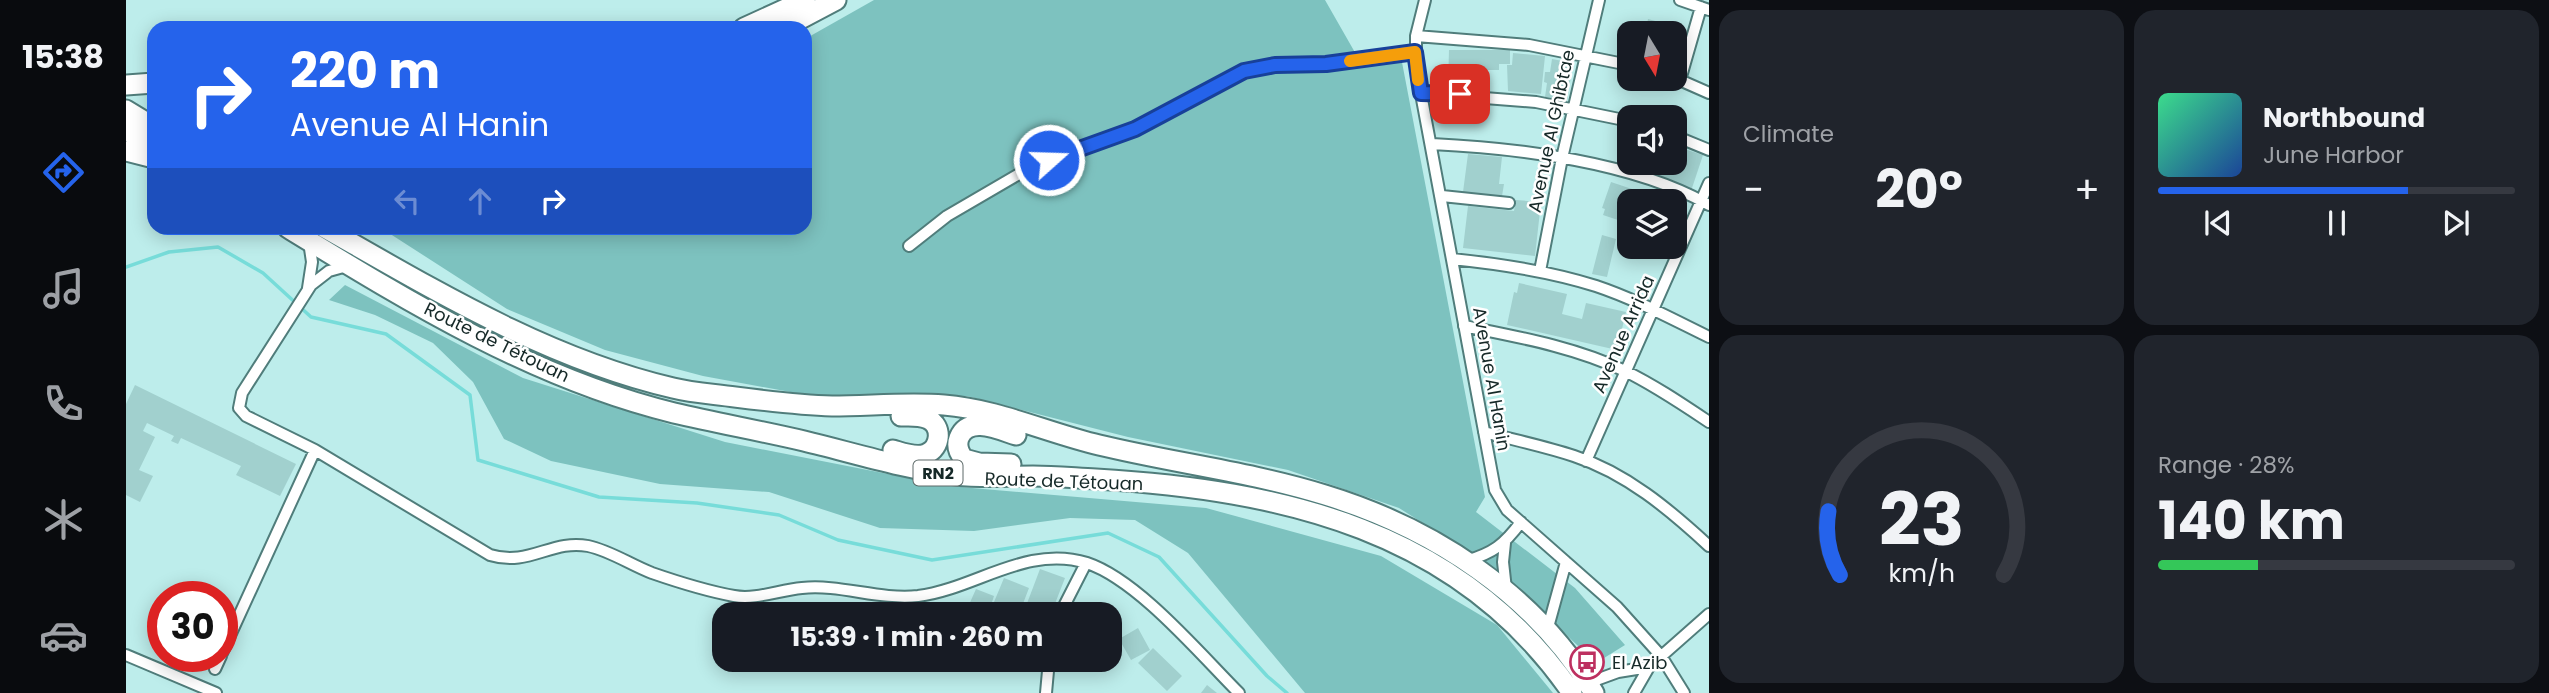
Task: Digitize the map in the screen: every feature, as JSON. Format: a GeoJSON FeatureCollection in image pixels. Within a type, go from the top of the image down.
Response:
{"type":"FeatureCollection","features":[{"type":"Feature","properties":{"kind":"highway"},"geometry":{"type":"LineString","coordinates":[[759,21],[805,0]]}},
{"type":"Feature","properties":{"kind":"highway"},"geometry":{"type":"LineString","coordinates":[[796,21],[836,0]]}},
{"type":"Feature","properties":{"kind":"highway"},"geometry":{"type":"LineString","coordinates":[[126,85],[147,84]]}},
{"type":"Feature","properties":{"kind":"highway"},"geometry":{"type":"LineString","coordinates":[[126,110],[147,123]]}},
{"type":"Feature","properties":{"kind":"highway"},"geometry":{"type":"LineString","coordinates":[[126,130],[147,143]]}},
{"type":"Feature","properties":{"kind":"highway"},"geometry":{"type":"LineString","coordinates":[[126,151],[147,156]]}},
{"type":"Feature","properties":{"kind":"highway","name":"Route de Tétouan"},"geometry":{"type":"LineString","coordinates":[[300,235],[523,359],[599,390],[672,412],[944,474],[1101,479],[1177,487],[1309,510],[1350,522],[1429,559],[1463,582],[1585,690]]}},
{"type":"Feature","properties":{"kind":"highway","name":"Route de Tétouan"},"geometry":{"type":"LineString","coordinates":[[339,235],[498,324],[608,370],[677,389],[807,405],[956,406],[1100,445],[1321,494],[1394,520],[1466,561],[1506,591],[1547,631],[1585,690]]}},
{"type":"Feature","properties":{"kind":"highway"},"geometry":{"type":"LineString","coordinates":[[672,412],[780,427],[911,455],[925,455],[930,452],[939,438],[934,422],[920,416],[838,416],[788,412],[677,389]]}},
{"type":"Feature","properties":{"kind":"highway"},"geometry":{"type":"LineString","coordinates":[[1249,498],[1131,471],[970,462],[961,455],[958,440],[967,428],[982,426],[1136,461],[1268,481]]}},
{"type":"Feature","properties":{"kind":"street","name":"Avenue Al Hanin"},"geometry":{"type":"LineString","coordinates":[[1425,0],[1415,52],[1496,490],[1502,503],[1521,522],[1617,607],[1661,656],[1684,693]]}},
{"type":"Feature","properties":{"kind":"street","name":"Avenue Al Ghibtae"},"geometry":{"type":"LineString","coordinates":[[1540,271],[1562,158],[1599,0]]}},
{"type":"Feature","properties":{"kind":"street"},"geometry":{"type":"LineString","coordinates":[[1680,0],[1698,5],[1687,44]]}},
{"type":"Feature","properties":{"kind":"street"},"geometry":{"type":"LineString","coordinates":[[1416,36],[1529,45],[1617,62]]}},
{"type":"Feature","properties":{"kind":"street"},"geometry":{"type":"LineString","coordinates":[[909,246],[947,216],[1019,174],[1049,160],[1135,129],[1244,71],[1267,66],[1326,64],[1415,52]]}},
{"type":"Feature","properties":{"kind":"street"},"geometry":{"type":"LineString","coordinates":[[1687,83],[1709,93]]}},
{"type":"Feature","properties":{"kind":"street"},"geometry":{"type":"LineString","coordinates":[[1421,93],[1498,97],[1573,108],[1617,118]]}},
{"type":"Feature","properties":{"kind":"street"},"geometry":{"type":"LineString","coordinates":[[1687,141],[1709,150]]}},
{"type":"Feature","properties":{"kind":"street"},"geometry":{"type":"LineString","coordinates":[[1432,144],[1486,147],[1562,158],[1633,175],[1705,203]]}},
{"type":"Feature","properties":{"kind":"street","name":"Avenue Arrida"},"geometry":{"type":"LineString","coordinates":[[1586,461],[1653,309],[1705,203],[1709,183]]}},
{"type":"Feature","properties":{"kind":"street"},"geometry":{"type":"LineString","coordinates":[[1442,196],[1509,203]]}},
{"type":"Feature","properties":{"kind":"street"},"geometry":{"type":"LineString","coordinates":[[301,300],[312,262],[309,240]]}},
{"type":"Feature","properties":{"kind":"street"},"geometry":{"type":"LineString","coordinates":[[1452,259],[1540,271],[1598,287],[1653,309],[1709,337]]}},
{"type":"Feature","properties":{"kind":"street"},"geometry":{"type":"LineString","coordinates":[[350,265],[329,271],[317,280],[301,300],[242,393],[238,403],[242,413],[314,450],[490,555],[520,559],[557,547],[589,546],[651,572],[735,596],[758,596],[802,587],[893,597],[918,596],[952,588],[1008,566],[1029,561],[1049,559],[1086,563],[1118,579],[1140,595],[1239,693]]}},
{"type":"Feature","properties":{"kind":"street"},"geometry":{"type":"LineString","coordinates":[[1464,326],[1545,344],[1625,371],[1709,422]]}},
{"type":"Feature","properties":{"kind":"street"},"geometry":{"type":"LineString","coordinates":[[1484,432],[1586,461],[1640,489],[1680,519],[1709,546]]}},
{"type":"Feature","properties":{"kind":"street"},"geometry":{"type":"LineString","coordinates":[[238,619],[314,450]]}},
{"type":"Feature","properties":{"kind":"street"},"geometry":{"type":"LineString","coordinates":[[1466,561],[1505,543],[1521,522]]}},
{"type":"Feature","properties":{"kind":"street"},"geometry":{"type":"LineString","coordinates":[[1505,543],[1503,572],[1506,591]]}},
{"type":"Feature","properties":{"kind":"street"},"geometry":{"type":"LineString","coordinates":[[1547,631],[1566,562]]}},
{"type":"Feature","properties":{"kind":"street"},"geometry":{"type":"LineString","coordinates":[[1066,602],[1086,563]]}},
{"type":"Feature","properties":{"kind":"street"},"geometry":{"type":"LineString","coordinates":[[1634,693],[1649,667],[1709,614]]}},
{"type":"Feature","properties":{"kind":"street"},"geometry":{"type":"LineString","coordinates":[[126,655],[216,693]]}},
{"type":"Feature","properties":{"kind":"street"},"geometry":{"type":"LineString","coordinates":[[1585,690],[1618,672],[1649,667]]}},
{"type":"Feature","properties":{"kind":"street"},"geometry":{"type":"LineString","coordinates":[[1046,693],[1048,672]]}},
{"type":"Feature","properties":{"kind":"shaded area"},"geometry":{"type":"Polygon","coordinates":[[[874,0],[1325,0],[1357,56],[1401,57],[1485,497],[1476,512],[1575,588],[1625,645],[1596,663],[1499,571],[1399,508],[1288,470],[1128,437],[967,396],[812,396],[703,376],[605,350],[507,309],[392,235],[812,235],[812,35],[874,0]]]}},
{"type":"Feature","properties":{"kind":"shaded area"},"geometry":{"type":"Polygon","coordinates":[[[345,285],[523,378],[725,442],[949,486],[1206,508],[1381,556],[1497,625],[1553,693],[1305,693],[1188,553],[1135,520],[1070,518],[974,531],[880,528],[769,492],[660,484],[551,461],[504,439],[473,382],[433,343],[375,315],[329,300],[345,285]]]}},
{"type":"Feature","properties":{"kind":"building"},"geometry":{"type":"Polygon","coordinates":[[[1449,50],[1510,50],[1510,64],[1499,64],[1499,70],[1481,70],[1481,86],[1448,86],[1449,50]]]}},
{"type":"Feature","properties":{"kind":"building"},"geometry":{"type":"Polygon","coordinates":[[[1513,53],[1545,56],[1541,94],[1508,91],[1507,65],[1512,65],[1513,53]]]}},
{"type":"Feature","properties":{"kind":"building"},"geometry":{"type":"Polygon","coordinates":[[[1552,59],[1573,63],[1567,101],[1545,97],[1545,72],[1550,72],[1552,59]]]}},
{"type":"Feature","properties":{"kind":"building"},"geometry":{"type":"Polygon","coordinates":[[[1687,150],[1703,155],[1690,194],[1687,189],[1675,189],[1635,175],[1687,175],[1687,150]]]}},
{"type":"Feature","properties":{"kind":"building"},"geometry":{"type":"Polygon","coordinates":[[[1468,154],[1502,157],[1499,184],[1504,184],[1502,196],[1463,192],[1468,154]]]}},
{"type":"Feature","properties":{"kind":"building"},"geometry":{"type":"Polygon","coordinates":[[[1611,182],[1632,189],[1617,189],[1617,220],[1603,215],[1605,209],[1602,208],[1611,182]]]}},
{"type":"Feature","properties":{"kind":"building"},"geometry":{"type":"Polygon","coordinates":[[[1516,200],[1541,202],[1535,256],[1463,248],[1468,206],[1514,211],[1516,200]]]}},
{"type":"Feature","properties":{"kind":"building"},"geometry":{"type":"Polygon","coordinates":[[[1602,235],[1616,239],[1607,277],[1592,274],[1602,235]]]}},
{"type":"Feature","properties":{"kind":"building"},"geometry":{"type":"Polygon","coordinates":[[[1519,283],[1567,294],[1562,314],[1582,319],[1586,303],[1626,312],[1617,350],[1507,325],[1514,292],[1517,293],[1519,283]]]}},
{"type":"Feature","properties":{"kind":"building"},"geometry":{"type":"Polygon","coordinates":[[[135,385],[296,464],[280,496],[236,475],[241,466],[181,438],[178,444],[171,441],[174,436],[147,423],[143,431],[155,437],[139,470],[153,476],[140,502],[126,495],[126,404],[135,385]]]}},
{"type":"Feature","properties":{"kind":"building"},"geometry":{"type":"Polygon","coordinates":[[[1040,569],[1065,578],[1056,602],[1028,602],[1040,569]]]}},
{"type":"Feature","properties":{"kind":"building"},"geometry":{"type":"Polygon","coordinates":[[[1004,578],[1029,588],[1024,602],[994,602],[1004,578]]]}},
{"type":"Feature","properties":{"kind":"building"},"geometry":{"type":"Polygon","coordinates":[[[976,589],[994,596],[992,602],[970,602],[976,589]]]}},
{"type":"Feature","properties":{"kind":"building"},"geometry":{"type":"Polygon","coordinates":[[[1138,628],[1150,650],[1131,660],[1122,644],[1122,637],[1138,628]]]}},
{"type":"Feature","properties":{"kind":"building"},"geometry":{"type":"Polygon","coordinates":[[[1153,648],[1182,676],[1167,691],[1138,663],[1153,648]]]}},
{"type":"Feature","properties":{"kind":"building"},"geometry":{"type":"Polygon","coordinates":[[[1207,685],[1217,693],[1201,693],[1207,685]]]}},
{"type":"Feature","properties":{"kind":"waterway"},"geometry":{"type":"LineString","coordinates":[[126,267],[169,252],[218,247],[263,273],[311,317],[386,334],[470,395],[478,460],[599,497],[697,503],[779,515],[838,540],[932,560],[1108,533],[1159,557],[1267,676],[1287,693]]}},
{"type":"Feature","properties":{"kind":"slow traffic"},"geometry":{"type":"LineString","coordinates":[[1350,61],[1415,52],[1418,80]]}},
{"type":"Feature","properties":{"kind":"place","name":"El Azib"},"geometry":{"type":"Point","coordinates":[1587,662]}},
{"type":"Feature","properties":{"kind":"route"},"geometry":{"type":"LineString","coordinates":[[1049,160],[1135,129],[1228,78],[1259,67],[1326,64],[1415,52],[1421,93],[1460,94]]}}]}
